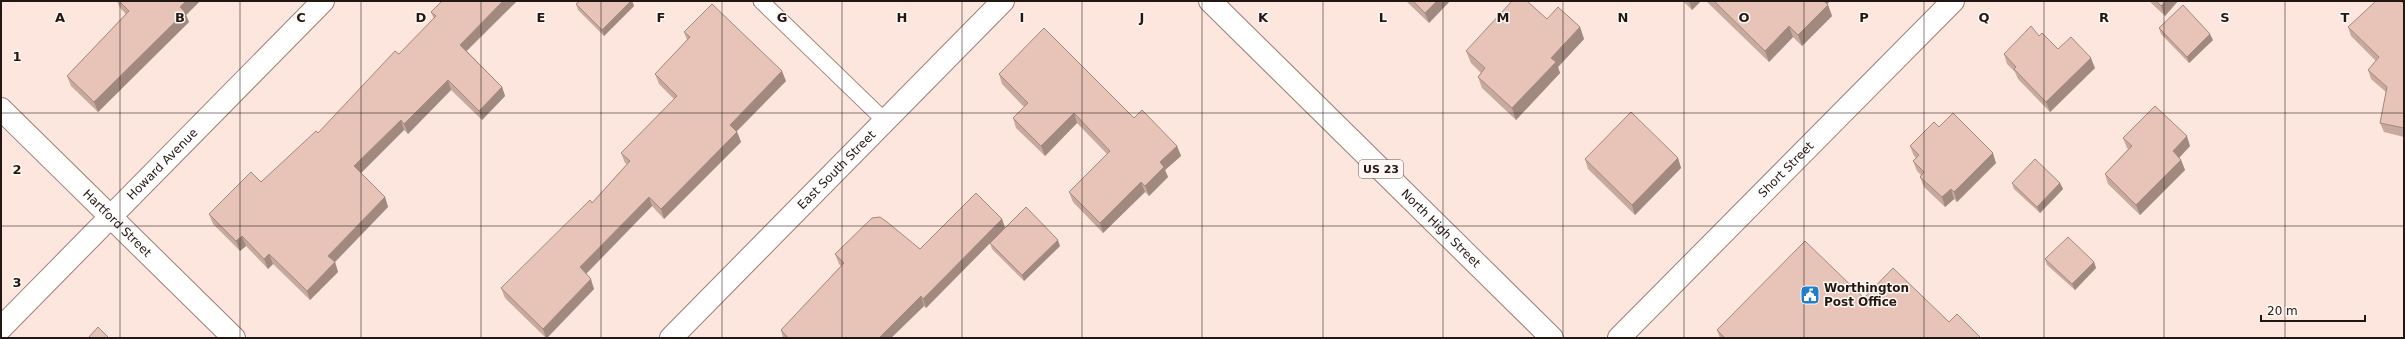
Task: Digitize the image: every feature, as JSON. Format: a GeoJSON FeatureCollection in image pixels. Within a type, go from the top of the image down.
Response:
{"type":"FeatureCollection","features":[{"type":"Feature","properties":{"kind":"street","name":"Howard Avenue"},"geometry":{"type":"LineString","coordinates":[[1,328],[324,1]]}},
{"type":"Feature","properties":{"kind":"street","name":"East South Street"},"geometry":{"type":"LineString","coordinates":[[671,338],[884,120],[1003,1]]}},
{"type":"Feature","properties":{"kind":"street","name":"North High Street"},"geometry":{"type":"LineString","coordinates":[[1210,1],[1552,338]]}},
{"type":"Feature","properties":{"kind":"street","name":"Short Street"},"geometry":{"type":"LineString","coordinates":[[1619,338],[1953,1]]}},
{"type":"Feature","properties":{"kind":"street","name":"Hartford Street"},"geometry":{"type":"LineString","coordinates":[[1,109],[234,338]]}},
{"type":"Feature","properties":{"kind":"lane"},"geometry":{"type":"LineString","coordinates":[[761,1],[884,120]]}},
{"type":"Feature","properties":{"kind":"building"},"geometry":{"type":"Polygon","coordinates":[[[119,1],[186,1],[180,7],[185,12],[94,102],[67,76],[129,11],[119,1]]]}},
{"type":"Feature","properties":{"kind":"building"},"geometry":{"type":"Polygon","coordinates":[[[442,1],[503,1],[460,45],[502,87],[479,111],[448,80],[404,124],[401,120],[354,166],[385,197],[328,256],[335,262],[307,291],[269,254],[264,259],[242,236],[236,241],[209,214],[251,172],[261,182],[316,131],[318,133],[395,51],[399,54],[436,16],[431,12],[442,1]]]}},
{"type":"Feature","properties":{"kind":"building"},"geometry":{"type":"Polygon","coordinates":[[[580,1],[631,1],[602,30],[576,4],[580,1]]]}},
{"type":"Feature","properties":{"kind":"building"},"geometry":{"type":"Polygon","coordinates":[[[1413,1],[1437,1],[1425,13],[1413,1]]]}},
{"type":"Feature","properties":{"kind":"building"},"geometry":{"type":"Polygon","coordinates":[[[1512,1],[1527,1],[1547,19],[1558,7],[1580,27],[1551,58],[1556,62],[1512,108],[1478,77],[1485,68],[1466,51],[1512,1]]]}},
{"type":"Feature","properties":{"kind":"building"},"geometry":{"type":"Polygon","coordinates":[[[1714,1],[1824,1],[1828,5],[1798,35],[1789,26],[1765,51],[1714,1]]]}},
{"type":"Feature","properties":{"kind":"building"},"geometry":{"type":"Polygon","coordinates":[[[2156,1],[2166,1],[2161,6],[2156,1]]]}},
{"type":"Feature","properties":{"kind":"building"},"geometry":{"type":"Polygon","coordinates":[[[2376,1],[2401,1],[2404,4],[2404,128],[2380,123],[2387,87],[2368,70],[2379,57],[2348,27],[2376,1]]]}},
{"type":"Feature","properties":{"kind":"building"},"geometry":{"type":"Polygon","coordinates":[[[712,4],[782,71],[730,125],[737,132],[661,209],[649,197],[580,267],[591,279],[543,329],[501,288],[590,200],[592,203],[630,161],[621,153],[677,96],[655,74],[690,37],[684,32],[712,4]]]}},
{"type":"Feature","properties":{"kind":"building"},"geometry":{"type":"Polygon","coordinates":[[[2183,5],[2210,34],[2187,57],[2159,28],[2183,5]]]}},
{"type":"Feature","properties":{"kind":"building"},"geometry":{"type":"Polygon","coordinates":[[[2031,26],[2039,36],[2042,33],[2058,49],[2071,37],[2091,58],[2046,102],[2014,69],[2016,67],[2004,54],[2031,26]]]}},
{"type":"Feature","properties":{"kind":"building"},"geometry":{"type":"Polygon","coordinates":[[[1044,28],[1134,118],[1142,110],[1177,146],[1160,162],[1164,167],[1145,186],[1141,182],[1100,223],[1069,192],[1110,151],[1074,113],[1041,146],[1013,118],[1028,103],[999,74],[1044,28]]]}},
{"type":"Feature","properties":{"kind":"building"},"geometry":{"type":"Polygon","coordinates":[[[2155,106],[2187,136],[2173,151],[2181,160],[2136,205],[2105,174],[2132,146],[2123,138],[2155,106]]]}},
{"type":"Feature","properties":{"kind":"building"},"geometry":{"type":"Polygon","coordinates":[[[1631,112],[1678,158],[1632,205],[1585,159],[1631,112]]]}},
{"type":"Feature","properties":{"kind":"building"},"geometry":{"type":"Polygon","coordinates":[[[1953,113],[1993,153],[1954,192],[1951,189],[1942,197],[1920,177],[1924,172],[1913,161],[1919,155],[1910,146],[1934,122],[1939,127],[1953,113]]]}},
{"type":"Feature","properties":{"kind":"building"},"geometry":{"type":"Polygon","coordinates":[[[2035,159],[2060,183],[2037,207],[2012,183],[2035,159]]]}},
{"type":"Feature","properties":{"kind":"building"},"geometry":{"type":"Polygon","coordinates":[[[976,193],[1002,219],[923,299],[921,296],[879,338],[788,338],[781,330],[844,263],[835,254],[872,218],[880,217],[920,249],[976,193]]]}},
{"type":"Feature","properties":{"kind":"building"},"geometry":{"type":"Polygon","coordinates":[[[1026,207],[1058,240],[1022,275],[990,243],[1026,207]]]}},
{"type":"Feature","properties":{"kind":"building"},"geometry":{"type":"Polygon","coordinates":[[[2068,237],[2094,262],[2072,284],[2045,259],[2068,237]]]}},
{"type":"Feature","properties":{"kind":"building","name":"Worthington Post Office"},"geometry":{"type":"Polygon","coordinates":[[[1805,241],[1864,298],[1893,268],[1949,322],[1957,314],[1981,338],[1725,338],[1717,330],[1805,241]]]}},
{"type":"Feature","properties":{"kind":"building"},"geometry":{"type":"Polygon","coordinates":[[[98,327],[109,338],[88,338],[98,327]]]}},
{"type":"Feature","properties":{"kind":"place","name":"Worthington Post Office"},"geometry":{"type":"Point","coordinates":[1810,295]}}]}
